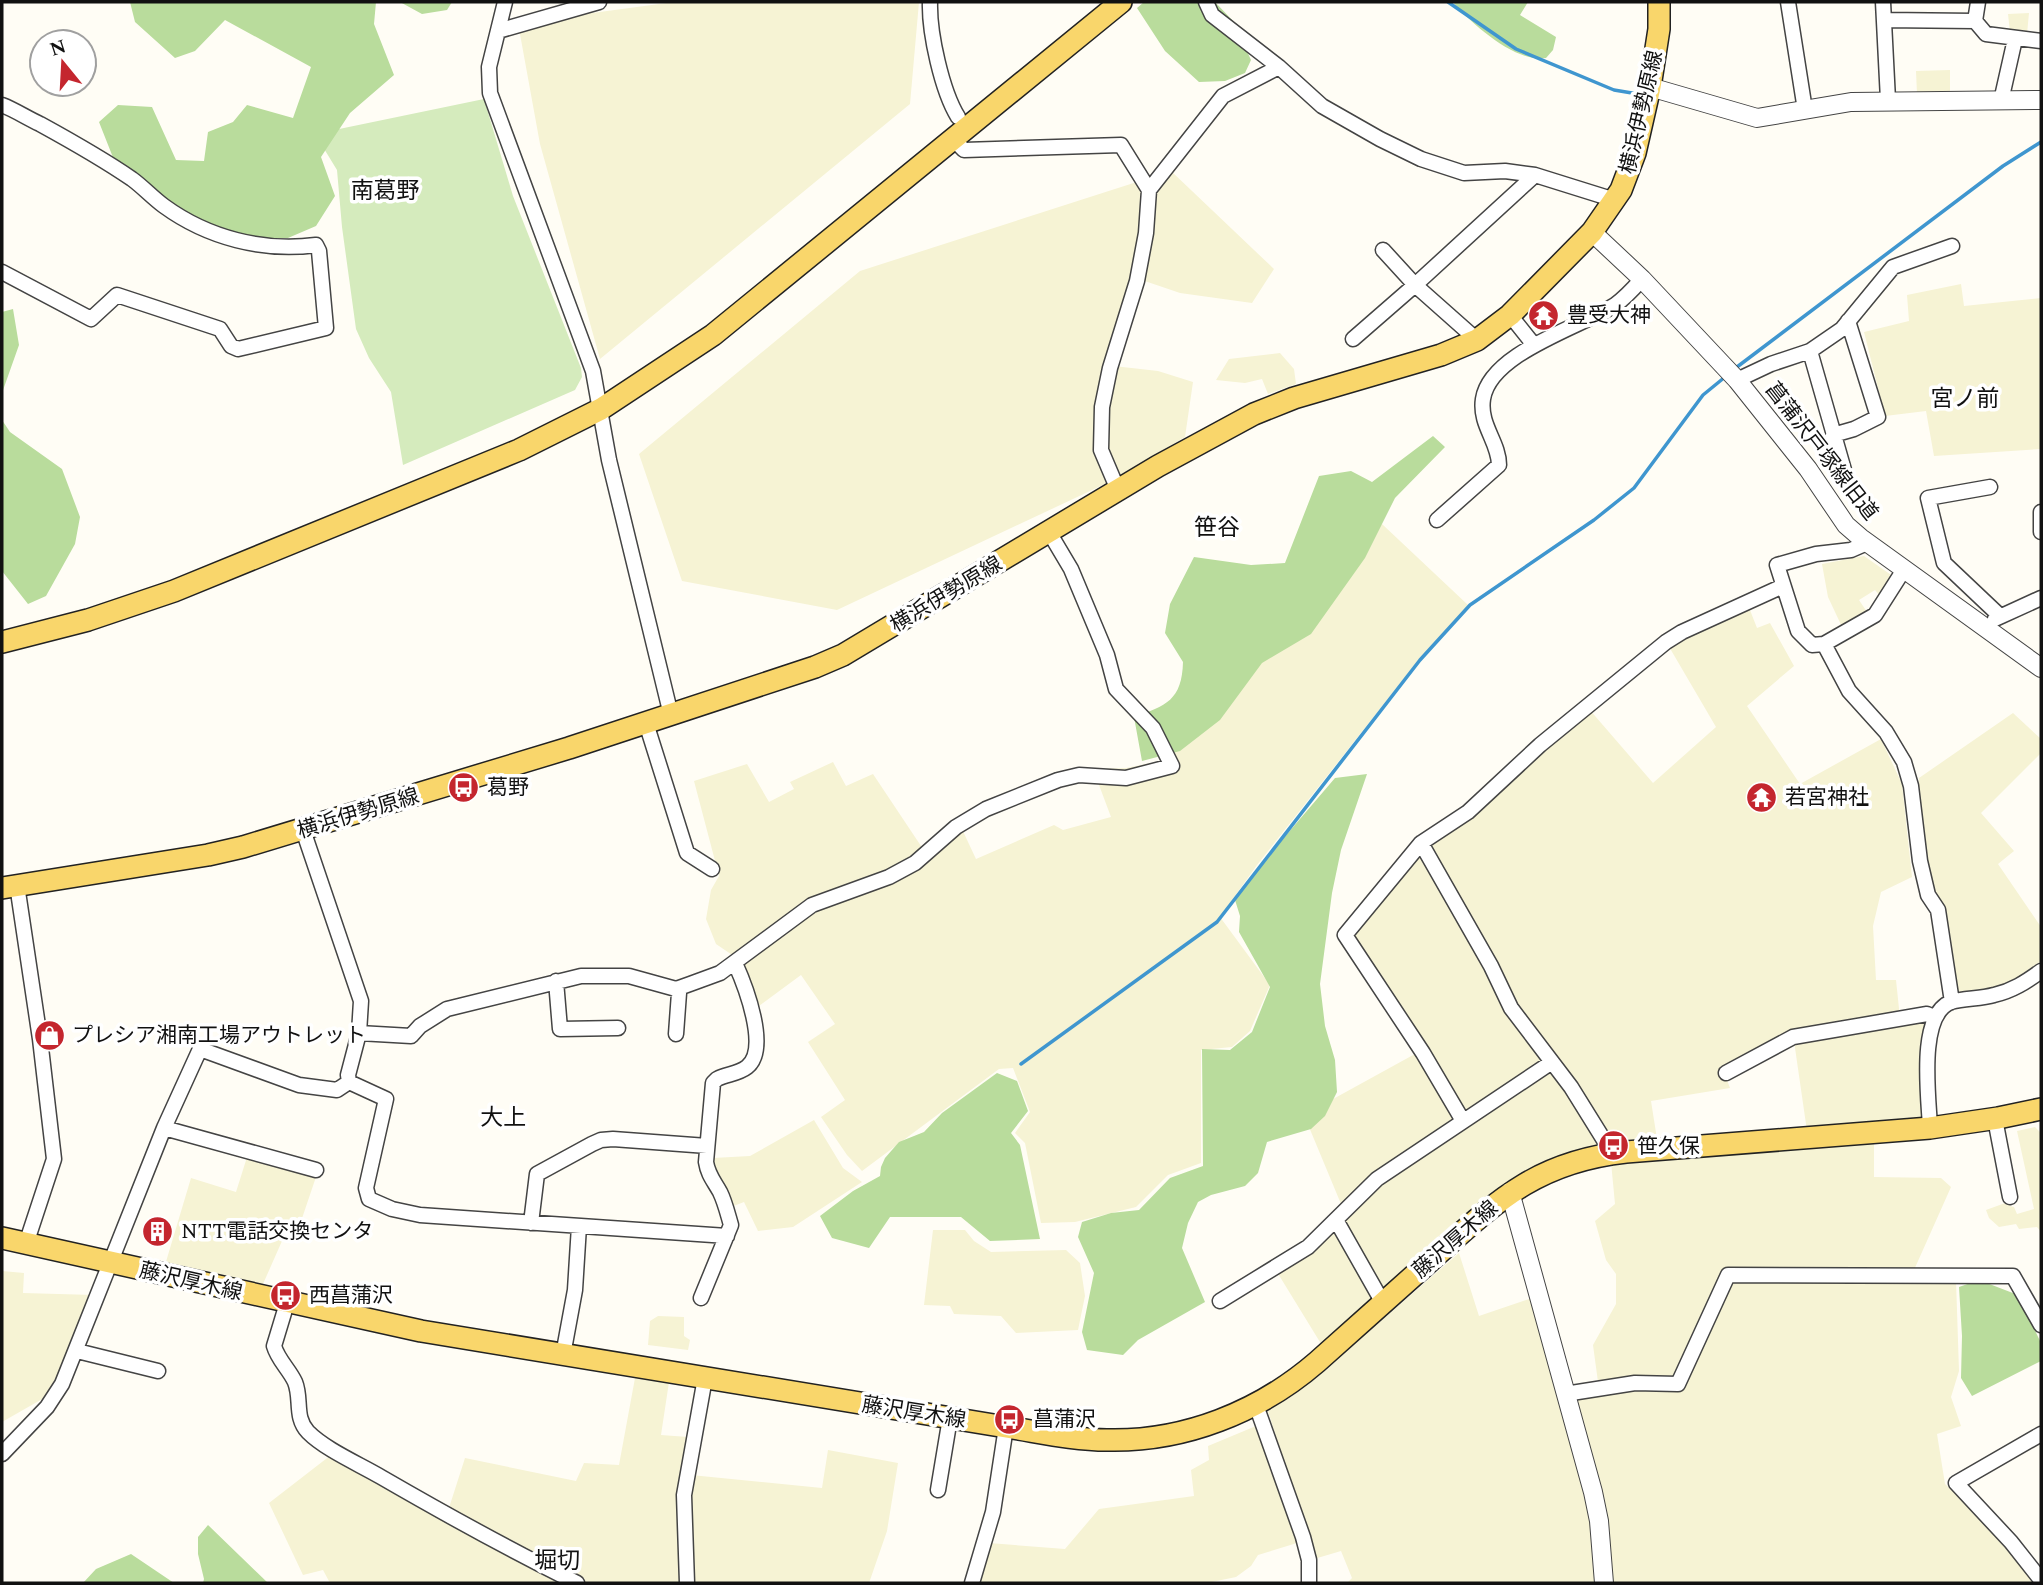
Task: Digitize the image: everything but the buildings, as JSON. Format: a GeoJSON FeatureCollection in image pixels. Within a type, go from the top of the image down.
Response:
{"type":"FeatureCollection","features":[{"type":"Feature","properties":{"kind":"main road"},"geometry":{"type":"LineString","coordinates":[[2,629],[86,606],[174,577],[600,404],[693,334],[1101,2]]}},
{"type":"Feature","properties":{"kind":"main road"},"geometry":{"type":"LineString","coordinates":[[2,642],[88,620],[174,591],[519,450],[600,404],[713,335],[1121,2]]}},
{"type":"Feature","properties":{"kind":"main road","name":"横浜伊勢原線"},"geometry":{"type":"LineString","coordinates":[[10,886],[208,855],[303,830],[815,667],[843,655],[1118,489],[1254,414],[1294,398],[1441,355],[1477,340],[1510,315],[1592,232],[1615,200],[1635,153],[1650,87],[1659,29],[1659,2]]}},
{"type":"Feature","properties":{"kind":"main road","name":"藤沢厚木線"},"geometry":{"type":"LineString","coordinates":[[2,1238],[421,1331],[1006,1427],[1089,1439],[1133,1439],[1157,1437],[1198,1427],[1256,1405],[1297,1380],[1510,1192],[1563,1165],[1612,1153],[1930,1128],[2041,1109]]}},
{"type":"Feature","properties":{"kind":"street"},"geometry":{"type":"LineString","coordinates":[[505,2],[489,66],[490,93],[593,371],[610,460],[671,715]]}},
{"type":"Feature","properties":{"kind":"street"},"geometry":{"type":"LineString","coordinates":[[498,31],[599,2]]}},
{"type":"Feature","properties":{"kind":"street"},"geometry":{"type":"LineString","coordinates":[[930,2],[929,26],[950,100],[958,117]]}},
{"type":"Feature","properties":{"kind":"street"},"geometry":{"type":"LineString","coordinates":[[1206,2],[1212,15],[1279,67],[1322,106],[1421,159],[1464,173],[1505,171],[1535,175],[1615,200]]}},
{"type":"Feature","properties":{"kind":"street"},"geometry":{"type":"LineString","coordinates":[[1788,2],[1805,110]]}},
{"type":"Feature","properties":{"kind":"street"},"geometry":{"type":"LineString","coordinates":[[1883,2],[1888,100]]}},
{"type":"Feature","properties":{"kind":"street"},"geometry":{"type":"LineString","coordinates":[[1975,21],[1978,2]]}},
{"type":"Feature","properties":{"kind":"street"},"geometry":{"type":"LineString","coordinates":[[1884,20],[1975,21],[1986,34],[2041,41]]}},
{"type":"Feature","properties":{"kind":"street"},"geometry":{"type":"LineString","coordinates":[[2001,100],[2015,39]]}},
{"type":"Feature","properties":{"kind":"street"},"geometry":{"type":"LineString","coordinates":[[1118,489],[1101,450],[1102,407],[1115,348],[1137,281],[1146,233],[1149,190],[1223,96],[1279,67]]}},
{"type":"Feature","properties":{"kind":"street"},"geometry":{"type":"LineString","coordinates":[[1650,87],[1750,117],[1769,117],[1841,103],[1888,100],[2041,100]]}},
{"type":"Feature","properties":{"kind":"street"},"geometry":{"type":"LineString","coordinates":[[2,105],[56,133],[133,180],[165,207],[204,228],[237,241],[272,247],[316,245],[319,251],[327,328],[238,349],[231,346],[220,329],[117,295],[91,319],[2,272]]}},
{"type":"Feature","properties":{"kind":"street"},"geometry":{"type":"LineString","coordinates":[[953,139],[964,150],[1121,145],[1149,190]]}},
{"type":"Feature","properties":{"kind":"street"},"geometry":{"type":"LineString","coordinates":[[1353,339],[1535,175]]}},
{"type":"Feature","properties":{"kind":"street","name":"菖蒲沢戸塚線旧道"},"geometry":{"type":"LineString","coordinates":[[1592,232],[1642,279],[1732,375],[1808,469],[1846,524],[1903,571],[2041,668]]}},
{"type":"Feature","properties":{"kind":"street"},"geometry":{"type":"LineString","coordinates":[[1732,375],[1810,351],[1842,329],[1893,267],[1952,246]]}},
{"type":"Feature","properties":{"kind":"street"},"geometry":{"type":"LineString","coordinates":[[1383,250],[1415,285],[1477,340]]}},
{"type":"Feature","properties":{"kind":"street"},"geometry":{"type":"LineString","coordinates":[[1437,520],[1499,465],[1499,458],[1485,427],[1483,399],[1489,384],[1498,373],[1511,360],[1534,345],[1616,304],[1642,279]]}},
{"type":"Feature","properties":{"kind":"street"},"geometry":{"type":"LineString","coordinates":[[1510,315],[1534,345]]}},
{"type":"Feature","properties":{"kind":"street"},"geometry":{"type":"LineString","coordinates":[[1833,435],[1854,429],[1878,417],[1849,321]]}},
{"type":"Feature","properties":{"kind":"street"},"geometry":{"type":"LineString","coordinates":[[1810,351],[1844,470]]}},
{"type":"Feature","properties":{"kind":"street"},"geometry":{"type":"LineString","coordinates":[[1990,487],[1928,498],[1944,563],[2000,616]]}},
{"type":"Feature","properties":{"kind":"street"},"geometry":{"type":"LineString","coordinates":[[2041,512],[2041,532]]}},
{"type":"Feature","properties":{"kind":"street"},"geometry":{"type":"LineString","coordinates":[[359,1033],[411,1036],[427,1021],[447,1009],[581,976],[625,976],[676,989],[720,973],[812,905],[889,877],[915,863],[956,827],[986,809],[1058,780],[1079,775],[1126,778],[1172,766],[1153,728],[1116,689],[1107,655],[1071,569],[1049,532]]}},
{"type":"Feature","properties":{"kind":"street"},"geometry":{"type":"LineString","coordinates":[[1867,543],[1851,550],[1816,554],[1777,565],[1798,631],[1812,645],[1824,644],[1875,615],[1903,571]]}},
{"type":"Feature","properties":{"kind":"street"},"geometry":{"type":"LineString","coordinates":[[1464,1121],[1423,1053],[1345,935],[1421,843],[1468,812],[1540,745],[1666,642],[1682,632],[1783,586]]}},
{"type":"Feature","properties":{"kind":"street"},"geometry":{"type":"LineString","coordinates":[[1982,627],[2041,598]]}},
{"type":"Feature","properties":{"kind":"street"},"geometry":{"type":"LineString","coordinates":[[1824,644],[1849,691],[1886,732],[1904,762],[1911,786],[1920,861],[1928,895],[1938,910],[1952,1002]]}},
{"type":"Feature","properties":{"kind":"street"},"geometry":{"type":"LineString","coordinates":[[646,723],[687,853],[712,869]]}},
{"type":"Feature","properties":{"kind":"street"},"geometry":{"type":"LineString","coordinates":[[303,830],[361,1001],[359,1033],[348,1075],[349,1082]]}},
{"type":"Feature","properties":{"kind":"street"},"geometry":{"type":"LineString","coordinates":[[1421,843],[1491,966],[1511,1008],[1571,1087],[1612,1153]]}},
{"type":"Feature","properties":{"kind":"street"},"geometry":{"type":"LineString","coordinates":[[10,886],[40,1040],[54,1158],[26,1244]]}},
{"type":"Feature","properties":{"kind":"street"},"geometry":{"type":"LineString","coordinates":[[701,1298],[731,1225],[719,1191],[708,1173],[707,1146],[713,1083],[748,1066],[756,1055],[751,1006],[735,963]]}},
{"type":"Feature","properties":{"kind":"street"},"geometry":{"type":"LineString","coordinates":[[1930,1128],[1928,1046],[1934,1017],[1942,1007],[1952,1002],[2012,990],[2041,971]]}},
{"type":"Feature","properties":{"kind":"street"},"geometry":{"type":"LineString","coordinates":[[556,981],[560,1029],[618,1028]]}},
{"type":"Feature","properties":{"kind":"street"},"geometry":{"type":"LineString","coordinates":[[676,989],[679,993],[676,1034]]}},
{"type":"Feature","properties":{"kind":"street"},"geometry":{"type":"LineString","coordinates":[[1726,1073],[1793,1037],[1927,1014],[1934,1017]]}},
{"type":"Feature","properties":{"kind":"street"},"geometry":{"type":"LineString","coordinates":[[2,1454],[47,1407],[62,1384],[164,1128],[200,1048],[299,1085],[337,1090],[349,1082]]}},
{"type":"Feature","properties":{"kind":"street"},"geometry":{"type":"LineString","coordinates":[[1220,1301],[1308,1247],[1377,1179],[1552,1062]]}},
{"type":"Feature","properties":{"kind":"street"},"geometry":{"type":"LineString","coordinates":[[349,1082],[386,1099],[368,1174],[366,1188],[369,1199],[406,1214],[727,1236]]}},
{"type":"Feature","properties":{"kind":"street"},"geometry":{"type":"LineString","coordinates":[[1995,1119],[2010,1198]]}},
{"type":"Feature","properties":{"kind":"street"},"geometry":{"type":"LineString","coordinates":[[164,1128],[316,1170]]}},
{"type":"Feature","properties":{"kind":"street"},"geometry":{"type":"LineString","coordinates":[[531,1223],[537,1174],[601,1140],[707,1146]]}},
{"type":"Feature","properties":{"kind":"street"},"geometry":{"type":"LineString","coordinates":[[1510,1192],[1593,1492],[1604,1583]]}},
{"type":"Feature","properties":{"kind":"street"},"geometry":{"type":"LineString","coordinates":[[1336,1220],[1383,1303]]}},
{"type":"Feature","properties":{"kind":"street"},"geometry":{"type":"LineString","coordinates":[[563,1355],[575,1290],[579,1226]]}},
{"type":"Feature","properties":{"kind":"street"},"geometry":{"type":"LineString","coordinates":[[1565,1394],[1635,1383],[1678,1384],[1728,1275],[2013,1276],[2041,1325]]}},
{"type":"Feature","properties":{"kind":"street"},"geometry":{"type":"LineString","coordinates":[[288,1303],[274,1346],[281,1362],[294,1379],[299,1415],[306,1430],[346,1457],[443,1513],[577,1583]]}},
{"type":"Feature","properties":{"kind":"street"},"geometry":{"type":"LineString","coordinates":[[77,1351],[158,1371]]}},
{"type":"Feature","properties":{"kind":"street"},"geometry":{"type":"LineString","coordinates":[[687,1583],[684,1495],[705,1378]]}},
{"type":"Feature","properties":{"kind":"street"},"geometry":{"type":"LineString","coordinates":[[1256,1405],[1303,1537],[1309,1560],[1309,1583]]}},
{"type":"Feature","properties":{"kind":"street"},"geometry":{"type":"LineString","coordinates":[[938,1490],[950,1418]]}},
{"type":"Feature","properties":{"kind":"street"},"geometry":{"type":"LineString","coordinates":[[972,1583],[993,1512],[1006,1427]]}},
{"type":"Feature","properties":{"kind":"street"},"geometry":{"type":"LineString","coordinates":[[2041,1434],[1956,1483],[2011,1542],[2041,1580]]}},
{"type":"Feature","properties":{"kind":"shaded area"},"geometry":{"type":"Polygon","coordinates":[[[674,2],[919,2],[910,104],[600,359],[540,144],[518,23],[674,2]]]}},
{"type":"Feature","properties":{"kind":"shaded area"},"geometry":{"type":"Polygon","coordinates":[[[2029,13],[2027,34],[2010,32],[2008,14],[2029,13]]]}},
{"type":"Feature","properties":{"kind":"shaded area"},"geometry":{"type":"Polygon","coordinates":[[[1950,70],[1950,94],[1917,94],[1916,71],[1950,70]]]}},
{"type":"Feature","properties":{"kind":"shaded area"},"geometry":{"type":"Polygon","coordinates":[[[1171,171],[1274,269],[1252,303],[1180,293],[1133,277],[1105,365],[1158,371],[1193,382],[1185,437],[1107,483],[837,610],[682,581],[639,454],[860,271],[1171,171]]]}},
{"type":"Feature","properties":{"kind":"shaded area"},"geometry":{"type":"Polygon","coordinates":[[[1961,284],[1964,306],[2041,298],[2041,449],[1934,456],[1926,411],[1885,416],[1864,332],[1909,321],[1907,295],[1961,284]]]}},
{"type":"Feature","properties":{"kind":"shaded area"},"geometry":{"type":"Polygon","coordinates":[[[1280,353],[1294,369],[1296,384],[1268,394],[1262,379],[1245,383],[1216,380],[1229,359],[1280,353]]]}},
{"type":"Feature","properties":{"kind":"shaded area"},"geometry":{"type":"Polygon","coordinates":[[[1382,524],[1468,605],[1420,658],[1257,865],[1220,917],[1270,985],[1250,1031],[1232,1047],[1201,1050],[1201,1163],[1168,1175],[1136,1207],[1075,1222],[1041,1223],[1025,1143],[1015,1133],[1030,1112],[1013,1068],[999,1069],[862,1171],[847,1155],[821,1117],[845,1100],[808,1042],[835,1024],[801,975],[759,1006],[744,963],[716,944],[706,919],[711,890],[719,876],[694,781],[747,764],[769,802],[794,789],[790,782],[833,762],[846,786],[873,774],[927,855],[961,827],[976,859],[1054,825],[1063,830],[1111,817],[1093,769],[1126,768],[1161,761],[1178,729],[1382,524]]]}},
{"type":"Feature","properties":{"kind":"shaded area"},"geometry":{"type":"Polygon","coordinates":[[[1864,556],[1894,577],[1881,597],[1875,590],[1859,600],[1867,612],[1843,629],[1828,597],[1822,564],[1864,556]]]}},
{"type":"Feature","properties":{"kind":"shaded area"},"geometry":{"type":"Polygon","coordinates":[[[1748,605],[1757,628],[1770,623],[1794,666],[1747,706],[1800,784],[1881,739],[1902,784],[1912,877],[1881,892],[1873,926],[1876,980],[1896,980],[1900,1018],[1927,1020],[1925,1120],[1807,1131],[1794,1041],[1727,1080],[1730,1088],[1651,1101],[1657,1139],[1616,1144],[1610,1138],[1600,1148],[1556,1162],[1323,1347],[1277,1272],[1346,1216],[1304,1115],[1424,1049],[1350,934],[1421,847],[1589,709],[1653,783],[1716,727],[1668,645],[1748,605]]]}},
{"type":"Feature","properties":{"kind":"shaded area"},"geometry":{"type":"Polygon","coordinates":[[[2013,713],[2041,739],[2041,753],[1981,813],[2014,851],[1998,864],[2041,927],[2041,961],[2002,988],[1957,995],[1930,885],[1916,812],[1919,778],[2013,713]]]}},
{"type":"Feature","properties":{"kind":"shaded area"},"geometry":{"type":"Polygon","coordinates":[[[814,1120],[843,1168],[862,1182],[793,1227],[758,1231],[744,1202],[731,1207],[715,1176],[713,1158],[750,1156],[814,1120]]]}},
{"type":"Feature","properties":{"kind":"shaded area"},"geometry":{"type":"Polygon","coordinates":[[[2035,1127],[2041,1133],[2041,1232],[2037,1227],[2019,1229],[2016,1224],[1999,1227],[1989,1218],[1986,1210],[2008,1202],[2017,1214],[2034,1209],[2017,1131],[2035,1127]]]}},
{"type":"Feature","properties":{"kind":"shaded area"},"geometry":{"type":"Polygon","coordinates":[[[1874,1139],[1874,1177],[1941,1178],[1951,1187],[1910,1279],[1956,1280],[1959,1371],[1951,1397],[1961,1426],[1937,1434],[1945,1484],[2000,1535],[2038,1583],[1347,1583],[1352,1578],[1341,1551],[1314,1559],[1268,1411],[1312,1381],[1459,1253],[1479,1316],[1532,1298],[1559,1388],[1598,1382],[1593,1345],[1616,1304],[1616,1274],[1606,1260],[1595,1221],[1615,1204],[1611,1162],[1874,1139]]]}},
{"type":"Feature","properties":{"kind":"shaded area"},"geometry":{"type":"Polygon","coordinates":[[[248,1154],[317,1174],[294,1242],[285,1238],[282,1241],[263,1284],[165,1265],[191,1178],[236,1192],[248,1154]]]}},
{"type":"Feature","properties":{"kind":"shaded area"},"geometry":{"type":"Polygon","coordinates":[[[933,1230],[965,1230],[974,1241],[991,1252],[1066,1250],[1080,1263],[1085,1296],[1078,1330],[1016,1333],[1001,1316],[954,1314],[950,1306],[924,1305],[933,1230]]]}},
{"type":"Feature","properties":{"kind":"shaded area"},"geometry":{"type":"Polygon","coordinates":[[[2,1271],[24,1273],[23,1293],[94,1295],[51,1394],[2,1422],[2,1271]]]}},
{"type":"Feature","properties":{"kind":"shaded area"},"geometry":{"type":"Polygon","coordinates":[[[658,1316],[684,1317],[684,1336],[690,1340],[688,1350],[648,1345],[650,1321],[658,1316]]]}},
{"type":"Feature","properties":{"kind":"shaded area"},"geometry":{"type":"Polygon","coordinates":[[[635,1378],[669,1382],[661,1435],[688,1437],[678,1522],[684,1583],[585,1583],[448,1511],[465,1458],[576,1481],[584,1463],[619,1465],[635,1378]]]}},
{"type":"Feature","properties":{"kind":"shaded area"},"geometry":{"type":"Polygon","coordinates":[[[1256,1426],[1297,1543],[1258,1555],[1251,1566],[1236,1577],[1207,1583],[976,1583],[989,1543],[1065,1549],[1099,1509],[1194,1496],[1191,1470],[1209,1460],[1208,1446],[1256,1426]]]}},
{"type":"Feature","properties":{"kind":"shaded area"},"geometry":{"type":"Polygon","coordinates":[[[828,1450],[898,1463],[887,1531],[869,1583],[691,1583],[691,1475],[822,1488],[828,1450]]]}},
{"type":"Feature","properties":{"kind":"shaded area"},"geometry":{"type":"Polygon","coordinates":[[[331,1455],[563,1583],[330,1583],[323,1570],[303,1575],[269,1503],[331,1455]]]}},
{"type":"Feature","properties":{"kind":"green space"},"geometry":{"type":"Polygon","coordinates":[[[130,2],[376,2],[374,24],[394,75],[350,113],[321,157],[335,196],[316,226],[288,238],[231,238],[188,217],[148,183],[114,160],[99,122],[118,105],[152,107],[176,160],[204,161],[208,132],[233,122],[247,105],[293,118],[311,67],[225,20],[195,51],[175,58],[135,22],[130,2]]]}},
{"type":"Feature","properties":{"kind":"green space"},"geometry":{"type":"Polygon","coordinates":[[[400,2],[452,2],[447,10],[422,14],[400,2]]]}},
{"type":"Feature","properties":{"kind":"green space"},"geometry":{"type":"Polygon","coordinates":[[[1144,2],[1215,2],[1233,21],[1251,60],[1245,73],[1225,81],[1199,82],[1165,51],[1137,8],[1144,2]]]}},
{"type":"Feature","properties":{"kind":"green space"},"geometry":{"type":"Polygon","coordinates":[[[1453,2],[1528,2],[1520,15],[1556,37],[1553,50],[1546,58],[1534,58],[1508,48],[1471,21],[1453,2]]]}},
{"type":"Feature","properties":{"kind":"green space"},"geometry":{"type":"Polygon","coordinates":[[[484,99],[513,196],[581,368],[582,377],[575,390],[403,465],[391,392],[369,358],[356,329],[337,170],[315,134],[484,99]]]}},
{"type":"Feature","properties":{"kind":"green space"},"geometry":{"type":"Polygon","coordinates":[[[13,309],[19,345],[2,393],[2,312],[13,309]]]}},
{"type":"Feature","properties":{"kind":"green space"},"geometry":{"type":"Polygon","coordinates":[[[2,420],[10,432],[62,469],[80,517],[75,544],[46,596],[28,604],[2,571],[2,420]]]}},
{"type":"Feature","properties":{"kind":"green space"},"geometry":{"type":"Polygon","coordinates":[[[1433,436],[1445,447],[1395,498],[1365,558],[1311,634],[1262,663],[1220,720],[1180,751],[1142,761],[1134,717],[1163,705],[1170,700],[1179,685],[1183,662],[1165,633],[1170,604],[1194,557],[1251,565],[1285,563],[1319,476],[1351,471],[1372,482],[1433,436]]]}},
{"type":"Feature","properties":{"kind":"green space"},"geometry":{"type":"Polygon","coordinates":[[[1367,774],[1341,850],[1332,893],[1320,984],[1325,1026],[1335,1060],[1337,1092],[1325,1116],[1311,1129],[1267,1142],[1258,1173],[1245,1186],[1211,1195],[1198,1202],[1188,1223],[1182,1248],[1205,1302],[1138,1340],[1123,1355],[1087,1350],[1082,1332],[1094,1273],[1078,1237],[1082,1222],[1111,1213],[1139,1210],[1170,1178],[1203,1166],[1202,1049],[1230,1050],[1252,1032],[1270,987],[1239,932],[1240,916],[1235,900],[1335,778],[1367,774]]]}},
{"type":"Feature","properties":{"kind":"green space"},"geometry":{"type":"Polygon","coordinates":[[[997,1073],[1017,1081],[1028,1111],[1011,1133],[1020,1145],[1040,1239],[990,1241],[961,1217],[890,1217],[869,1248],[832,1238],[820,1216],[853,1191],[880,1176],[885,1158],[899,1142],[924,1132],[942,1113],[997,1073]]]}},
{"type":"Feature","properties":{"kind":"green space"},"geometry":{"type":"Polygon","coordinates":[[[1979,1280],[2018,1295],[2041,1343],[2041,1361],[1972,1396],[1961,1378],[1959,1287],[1979,1280]]]}},
{"type":"Feature","properties":{"kind":"green space"},"geometry":{"type":"Polygon","coordinates":[[[208,1525],[268,1583],[203,1583],[198,1537],[208,1525]]]}},
{"type":"Feature","properties":{"kind":"green space"},"geometry":{"type":"Polygon","coordinates":[[[131,1554],[174,1583],[83,1583],[96,1569],[131,1554]]]}},
{"type":"Feature","properties":{"kind":"waterway"},"geometry":{"type":"LineString","coordinates":[[1448,2],[1516,49],[1614,90],[1638,94]]}},
{"type":"Feature","properties":{"kind":"waterway"},"geometry":{"type":"LineString","coordinates":[[1733,370],[2003,166],[2041,142]]}},
{"type":"Feature","properties":{"kind":"waterway"},"geometry":{"type":"LineString","coordinates":[[1021,1064],[1217,922],[1420,660],[1470,605],[1594,520],[1634,488],[1703,395],[1725,377]]}},
{"type":"Feature","properties":{"kind":"place","name":"豊受大神"},"geometry":{"type":"Point","coordinates":[1544,315]}},
{"type":"Feature","properties":{"kind":"place","name":"葛野"},"geometry":{"type":"Point","coordinates":[464,787]}},
{"type":"Feature","properties":{"kind":"place","name":"若宮神社"},"geometry":{"type":"Point","coordinates":[1762,797]}},
{"type":"Feature","properties":{"kind":"place","name":"プレシア湘南工場アウトレット"},"geometry":{"type":"Point","coordinates":[49,1035]}},
{"type":"Feature","properties":{"kind":"place","name":"笹久保"},"geometry":{"type":"Point","coordinates":[1614,1146]}},
{"type":"Feature","properties":{"kind":"place","name":"NTT電話交換センタ"},"geometry":{"type":"Point","coordinates":[158,1231]}},
{"type":"Feature","properties":{"kind":"place","name":"西菖蒲沢"},"geometry":{"type":"Point","coordinates":[286,1295]}},
{"type":"Feature","properties":{"kind":"place","name":"菖蒲沢"},"geometry":{"type":"Point","coordinates":[1010,1419]}},
{"type":"Feature","properties":{"kind":"district","name":"南葛野"},"geometry":{"type":"Point","coordinates":[385,190]}},
{"type":"Feature","properties":{"kind":"district","name":"宮ノ前"},"geometry":{"type":"Point","coordinates":[1965,398]}},
{"type":"Feature","properties":{"kind":"district","name":"笹谷"},"geometry":{"type":"Point","coordinates":[1217,527]}},
{"type":"Feature","properties":{"kind":"district","name":"大上"},"geometry":{"type":"Point","coordinates":[503,1117]}},
{"type":"Feature","properties":{"kind":"district","name":"堀切"},"geometry":{"type":"Point","coordinates":[557,1560]}}]}
